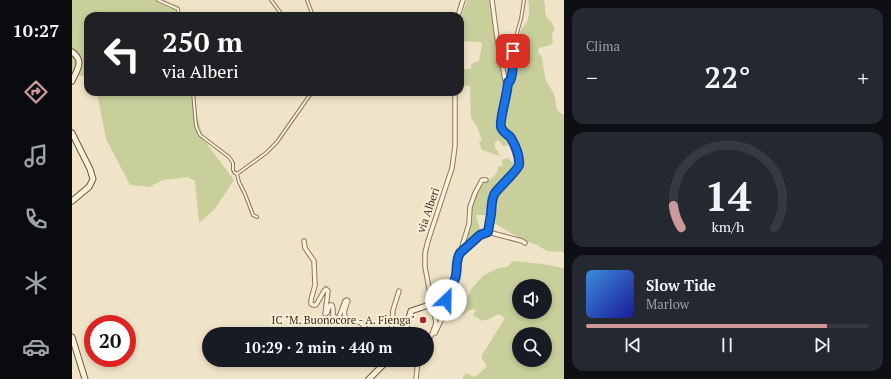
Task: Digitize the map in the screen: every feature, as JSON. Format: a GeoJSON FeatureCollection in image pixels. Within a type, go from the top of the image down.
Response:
{"type":"FeatureCollection","features":[{"type":"Feature","properties":{"kind":"street"},"geometry":{"type":"LineString","coordinates":[[459,12],[462,0]]}},
{"type":"Feature","properties":{"kind":"street"},"geometry":{"type":"LineString","coordinates":[[492,0],[504,77],[508,82]]}},
{"type":"Feature","properties":{"kind":"street"},"geometry":{"type":"LineString","coordinates":[[72,52],[76,55],[80,64],[72,81]]}},
{"type":"Feature","properties":{"kind":"street","name":"via Alberi"},"geometry":{"type":"LineString","coordinates":[[434,328],[436,323],[425,267],[425,253],[452,168],[455,146],[455,96]]}},
{"type":"Feature","properties":{"kind":"street"},"geometry":{"type":"LineString","coordinates":[[72,133],[90,169],[93,179],[89,187],[72,201]]}},
{"type":"Feature","properties":{"kind":"street"},"geometry":{"type":"LineString","coordinates":[[460,253],[468,231],[470,207],[474,193],[482,180],[486,180]]}},
{"type":"Feature","properties":{"kind":"street"},"geometry":{"type":"LineString","coordinates":[[488,232],[525,243]]}},
{"type":"Feature","properties":{"kind":"street"},"geometry":{"type":"LineString","coordinates":[[304,241],[305,248],[314,261],[315,285],[311,304],[316,305],[326,289],[328,291],[325,314],[327,313],[330,305],[332,305],[333,316],[337,318],[345,301],[347,300],[344,315],[346,320],[360,322],[365,327]]}},
{"type":"Feature","properties":{"kind":"street"},"geometry":{"type":"LineString","coordinates":[[392,327],[394,310],[399,291]]}},
{"type":"Feature","properties":{"kind":"street"},"geometry":{"type":"LineString","coordinates":[[406,327],[411,311],[432,304]]}},
{"type":"Feature","properties":{"kind":"street","name":"via Alberi"},"geometry":{"type":"LineString","coordinates":[[434,333],[443,316]]}},
{"type":"Feature","properties":{"kind":"street"},"geometry":{"type":"LineString","coordinates":[[72,338],[85,379]]}},
{"type":"Feature","properties":{"kind":"street"},"geometry":{"type":"LineString","coordinates":[[369,379],[381,367]]}},
{"type":"Feature","properties":{"kind":"street"},"geometry":{"type":"LineString","coordinates":[[416,379],[417,367]]}},
{"type":"Feature","properties":{"kind":"lane"},"geometry":{"type":"LineString","coordinates":[[158,0],[178,9],[178,12]]}},
{"type":"Feature","properties":{"kind":"lane"},"geometry":{"type":"LineString","coordinates":[[271,0],[280,12]]}},
{"type":"Feature","properties":{"kind":"lane"},"geometry":{"type":"LineString","coordinates":[[308,0],[312,12]]}},
{"type":"Feature","properties":{"kind":"lane"},"geometry":{"type":"LineString","coordinates":[[460,253],[480,235],[488,232],[494,194],[518,167],[518,154],[511,138],[503,131],[500,125],[508,91],[508,82],[511,78],[513,51],[524,0]]}},
{"type":"Feature","properties":{"kind":"lane"},"geometry":{"type":"LineString","coordinates":[[193,96],[196,126],[200,134],[229,157],[234,163],[234,171],[237,174],[253,215],[257,217]]}},
{"type":"Feature","properties":{"kind":"lane"},"geometry":{"type":"LineString","coordinates":[[237,174],[266,154],[277,142],[309,96]]}},
{"type":"Feature","properties":{"kind":"lane","name":"via Alberi"},"geometry":{"type":"LineString","coordinates":[[443,316],[446,300],[455,279],[458,257],[460,253]]}},
{"type":"Feature","properties":{"kind":"green space"},"geometry":{"type":"Polygon","coordinates":[[[72,0],[163,0],[179,6],[180,12],[84,12],[84,76],[72,74],[72,0]]]}},
{"type":"Feature","properties":{"kind":"green space"},"geometry":{"type":"Polygon","coordinates":[[[467,0],[490,0],[498,59],[505,86],[511,88],[516,75],[520,32],[529,17],[528,0],[544,0],[546,16],[554,27],[552,33],[553,42],[551,45],[539,48],[538,51],[542,58],[546,80],[555,97],[557,109],[564,115],[564,253],[560,251],[547,251],[537,245],[525,241],[494,223],[494,215],[476,215],[480,229],[483,231],[462,250],[470,229],[471,207],[482,181],[487,182],[494,176],[498,167],[503,165],[502,160],[507,158],[522,168],[524,161],[522,152],[517,143],[503,146],[498,140],[494,144],[500,156],[482,150],[479,142],[482,140],[477,127],[471,118],[470,86],[464,85],[464,69],[471,68],[473,63],[479,61],[482,44],[480,42],[464,41],[463,12],[467,0]]]}},
{"type":"Feature","properties":{"kind":"green space"},"geometry":{"type":"Polygon","coordinates":[[[98,96],[191,96],[204,140],[234,180],[215,209],[199,223],[195,181],[188,177],[163,180],[149,187],[130,185],[106,139],[98,96]]]}},
{"type":"Feature","properties":{"kind":"green space"},"geometry":{"type":"Polygon","coordinates":[[[513,261],[564,268],[564,379],[462,379],[466,373],[474,377],[487,366],[482,359],[482,355],[505,318],[499,314],[482,321],[473,315],[476,310],[474,309],[463,315],[459,314],[472,288],[484,275],[499,268],[507,267],[513,261]]]}},
{"type":"Feature","properties":{"kind":"place","name":"IC \"M. Buonocore - A. Fienga\""},"geometry":{"type":"Point","coordinates":[423,320]}},
{"type":"Feature","properties":{"kind":"route"},"geometry":{"type":"LineString","coordinates":[[446,300],[455,279],[458,257],[460,253],[480,235],[488,232],[494,194],[518,167],[518,154],[511,138],[503,131],[500,125],[508,91],[508,82],[511,78],[513,51]]}}]}
